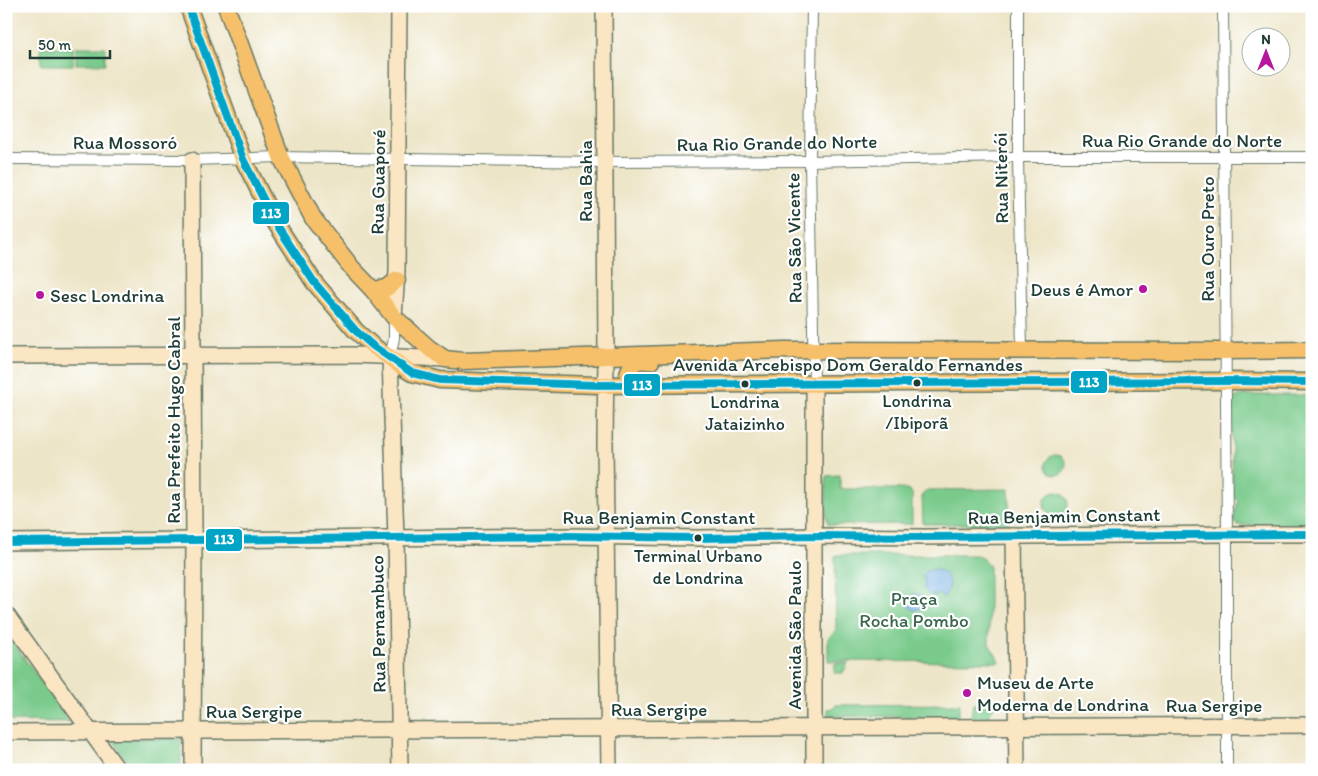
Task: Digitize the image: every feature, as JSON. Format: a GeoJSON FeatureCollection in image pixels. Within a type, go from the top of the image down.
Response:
{"type":"FeatureCollection","features":[{"type":"Feature","properties":{"kind":"main road","name":"Avenida Arcebispo Dom Geraldo Fernandes"},"geometry":{"type":"LineString","coordinates":[[188,6],[243,159],[275,222],[314,282],[356,331],[373,346],[412,373],[440,380],[628,386],[1225,381],[1312,382]]}},
{"type":"Feature","properties":{"kind":"main road"},"geometry":{"type":"LineString","coordinates":[[226,6],[281,157],[313,218],[394,317],[430,349],[445,359]]}},
{"type":"Feature","properties":{"kind":"main road"},"geometry":{"type":"LineString","coordinates":[[373,290],[386,288],[397,280]]}},
{"type":"Feature","properties":{"kind":"main road","name":"Avenida Arcebispo Dom Geraldo Fernandes"},"geometry":{"type":"LineString","coordinates":[[445,359],[463,361],[813,349],[1312,350]]}},
{"type":"Feature","properties":{"kind":"main road"},"geometry":{"type":"LineString","coordinates":[[628,386],[627,377],[630,368],[638,361],[772,360],[779,357],[784,350]]}},
{"type":"Feature","properties":{"kind":"street","name":"Rua Guaporé"},"geometry":{"type":"LineString","coordinates":[[390,358],[394,338],[397,280],[400,6]]}},
{"type":"Feature","properties":{"kind":"street","name":"Rua Bahia"},"geometry":{"type":"LineString","coordinates":[[604,6],[605,443],[610,729],[609,770]]}},
{"type":"Feature","properties":{"kind":"street","name":"Rua São Vicente"},"geometry":{"type":"LineString","coordinates":[[812,6],[810,161],[813,349]]}},
{"type":"Feature","properties":{"kind":"street","name":"Rua Niterói"},"geometry":{"type":"LineString","coordinates":[[1018,6],[1018,157],[1022,350]]}},
{"type":"Feature","properties":{"kind":"street","name":"Rua Ouro Preto"},"geometry":{"type":"LineString","coordinates":[[1223,6],[1227,770]]}},
{"type":"Feature","properties":{"kind":"street","name":"Rua Rio Grande do Norte"},"geometry":{"type":"LineString","coordinates":[[243,159],[281,157],[605,162],[1018,157],[1312,157]]}},
{"type":"Feature","properties":{"kind":"street","name":"Rua Mossoró"},"geometry":{"type":"LineString","coordinates":[[6,159],[243,159]]}},
{"type":"Feature","properties":{"kind":"street","name":"Rua Prefeito Hugo Cabral"},"geometry":{"type":"LineString","coordinates":[[192,160],[194,539],[192,770]]}},
{"type":"Feature","properties":{"kind":"street","name":"Avenida São Paulo"},"geometry":{"type":"LineString","coordinates":[[813,349],[814,770]]}},
{"type":"Feature","properties":{"kind":"street"},"geometry":{"type":"LineString","coordinates":[[6,356],[354,355],[390,358]]}},
{"type":"Feature","properties":{"kind":"street","name":"Avenida Arcebispo Dom Geraldo Fernandes"},"geometry":{"type":"LineString","coordinates":[[390,358],[445,359]]}},
{"type":"Feature","properties":{"kind":"street","name":"Rua Pernambuco"},"geometry":{"type":"LineString","coordinates":[[390,358],[396,538],[400,770]]}},
{"type":"Feature","properties":{"kind":"street","name":"Rua Benjamin Constant"},"geometry":{"type":"LineString","coordinates":[[6,542],[194,539],[813,536],[924,538],[1312,534]]}},
{"type":"Feature","properties":{"kind":"street"},"geometry":{"type":"LineString","coordinates":[[1014,536],[1017,770]]}},
{"type":"Feature","properties":{"kind":"street"},"geometry":{"type":"LineString","coordinates":[[6,614],[118,770]]}},
{"type":"Feature","properties":{"kind":"street","name":"Rua Sergipe"},"geometry":{"type":"LineString","coordinates":[[6,732],[1312,725]]}},
{"type":"Feature","properties":{"kind":"green space"},"geometry":{"type":"Polygon","coordinates":[[[41,47],[73,48],[73,65],[41,65],[41,47]]]}},
{"type":"Feature","properties":{"kind":"green space"},"geometry":{"type":"Polygon","coordinates":[[[76,47],[105,47],[105,64],[76,64],[76,47]]]}},
{"type":"Feature","properties":{"kind":"green space"},"geometry":{"type":"Polygon","coordinates":[[[1242,395],[1312,395],[1312,526],[1239,525],[1234,522],[1238,501],[1233,495],[1231,406],[1234,398],[1242,395]]]}},
{"type":"Feature","properties":{"kind":"green space"},"geometry":{"type":"Polygon","coordinates":[[[1056,455],[1063,458],[1066,465],[1063,472],[1056,475],[1049,472],[1046,465],[1049,458],[1056,455]]]}},
{"type":"Feature","properties":{"kind":"green space"},"geometry":{"type":"Polygon","coordinates":[[[840,475],[840,489],[907,489],[910,491],[912,493],[912,524],[828,524],[826,516],[826,476],[840,475]]]}},
{"type":"Feature","properties":{"kind":"green space"},"geometry":{"type":"Polygon","coordinates":[[[1009,489],[1009,524],[923,524],[922,495],[927,490],[1009,489]]]}},
{"type":"Feature","properties":{"kind":"green space"},"geometry":{"type":"Polygon","coordinates":[[[1056,492],[1065,495],[1068,504],[1065,513],[1056,516],[1047,513],[1044,504],[1047,495],[1056,492]]]}},
{"type":"Feature","properties":{"kind":"green space","name":"Praça Rocha Pombo"},"geometry":{"type":"Polygon","coordinates":[[[976,555],[983,559],[989,565],[989,644],[1000,662],[828,661],[828,638],[836,630],[835,556],[976,555]]]}},
{"type":"Feature","properties":{"kind":"green space"},"geometry":{"type":"Polygon","coordinates":[[[6,632],[69,722],[6,721],[6,632]]]}},
{"type":"Feature","properties":{"kind":"green space"},"geometry":{"type":"Polygon","coordinates":[[[835,663],[848,663],[843,673],[834,673],[835,663]]]}},
{"type":"Feature","properties":{"kind":"green space"},"geometry":{"type":"Polygon","coordinates":[[[960,704],[958,717],[828,716],[828,709],[835,708],[835,705],[960,704]]]}},
{"type":"Feature","properties":{"kind":"green space"},"geometry":{"type":"Polygon","coordinates":[[[973,704],[995,704],[988,717],[971,717],[973,704]]]}},
{"type":"Feature","properties":{"kind":"green space"},"geometry":{"type":"Polygon","coordinates":[[[111,738],[181,739],[181,770],[133,770],[111,738]]]}},
{"type":"Feature","properties":{"kind":"water"},"geometry":{"type":"Polygon","coordinates":[[[935,569],[944,574],[948,580],[948,589],[943,598],[940,594],[929,594],[924,588],[925,578],[921,577],[927,571],[935,569]]]}},
{"type":"Feature","properties":{"kind":"water"},"geometry":{"type":"Polygon","coordinates":[[[916,594],[924,602],[916,610],[908,602],[916,594]]]}},
{"type":"Feature","properties":{"kind":"transit line","name":"113"},"geometry":{"type":"LineString","coordinates":[[188,6],[243,159],[275,222],[314,282],[356,331],[373,346],[412,373],[440,380],[597,385],[1312,382]]}},
{"type":"Feature","properties":{"kind":"transit line","name":"113"},"geometry":{"type":"LineString","coordinates":[[6,542],[568,536],[699,538],[1312,534]]}},
{"type":"Feature","properties":{"kind":"place","name":"Deus é Amor"},"geometry":{"type":"Point","coordinates":[1143,289]}},
{"type":"Feature","properties":{"kind":"place","name":"Sesc Londrina"},"geometry":{"type":"Point","coordinates":[40,295]}},
{"type":"Feature","properties":{"kind":"place","name":"Londrina /Ibiporã"},"geometry":{"type":"Point","coordinates":[917,383]}},
{"type":"Feature","properties":{"kind":"place","name":"Londrina Jataizinho"},"geometry":{"type":"Point","coordinates":[745,384]}},
{"type":"Feature","properties":{"kind":"place","name":"Terminal Urbano de Londrina"},"geometry":{"type":"Point","coordinates":[698,538]}},
{"type":"Feature","properties":{"kind":"place","name":"Museu de Arte Moderna de Londrina"},"geometry":{"type":"Point","coordinates":[967,693]}}]}
